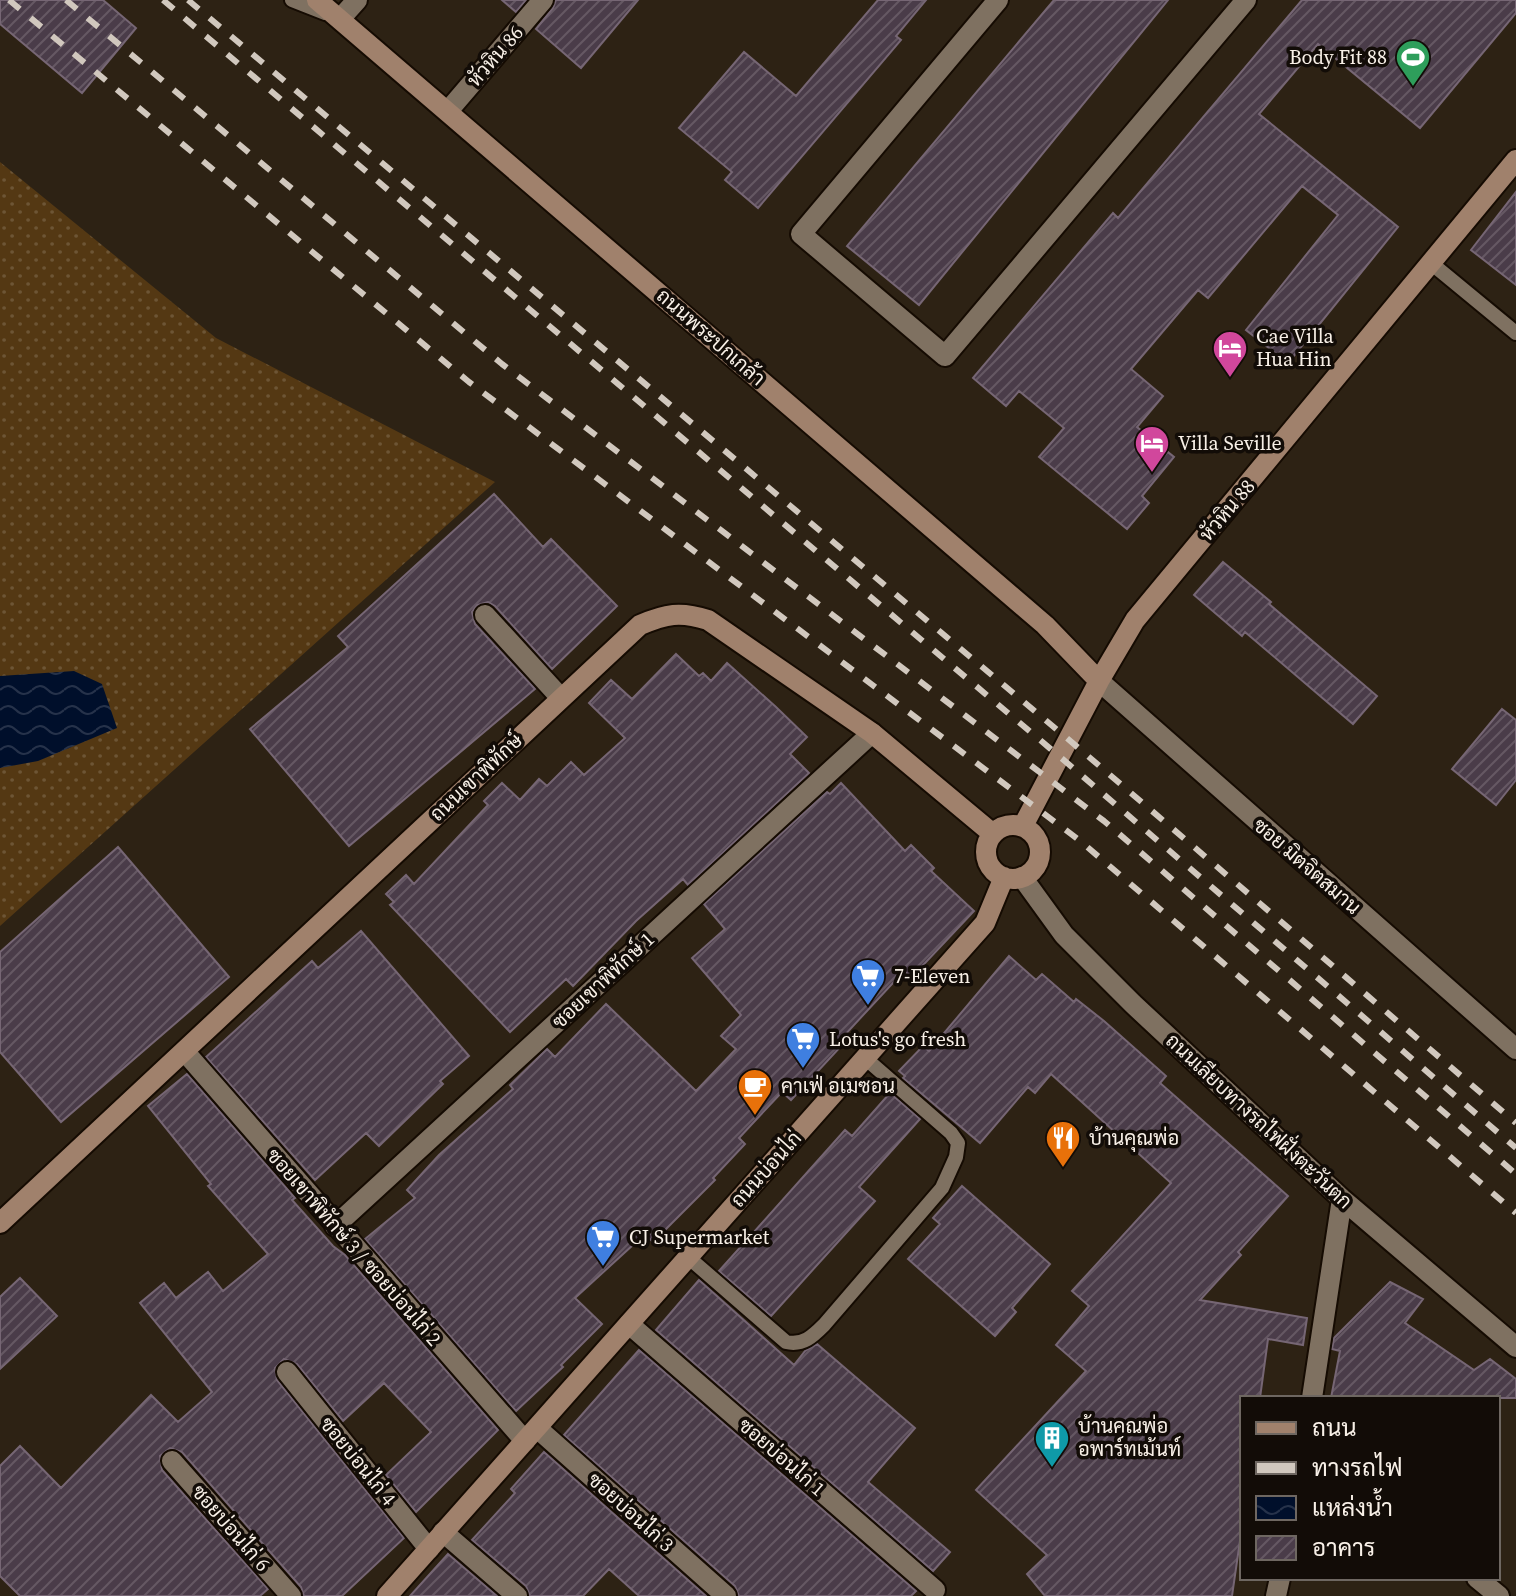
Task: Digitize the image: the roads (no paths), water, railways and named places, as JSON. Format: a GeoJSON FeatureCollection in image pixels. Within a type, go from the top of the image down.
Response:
{"type":"FeatureCollection","features":[{"type":"Feature","properties":{"kind":"street","name":"ถนนพระปกเกล้า"},"geometry":{"type":"LineString","coordinates":[[317,0],[1045,625],[1099,681]]}},
{"type":"Feature","properties":{"kind":"street"},"geometry":{"type":"LineString","coordinates":[[340,19],[357,0]]}},
{"type":"Feature","properties":{"kind":"street","name":"หัวหิน 86"},"geometry":{"type":"LineString","coordinates":[[448,111],[543,0]]}},
{"type":"Feature","properties":{"kind":"street"},"geometry":{"type":"LineString","coordinates":[[998,0],[801,234],[945,356],[1246,0]]}},
{"type":"Feature","properties":{"kind":"street","name":"หัวหิน 88"},"geometry":{"type":"LineString","coordinates":[[1023,826],[1099,681],[1135,620],[1516,160]]}},
{"type":"Feature","properties":{"kind":"street","name":"ถนนเขาพิทักษ์"},"geometry":{"type":"LineString","coordinates":[[0,1223],[560,697],[640,625],[667,614],[693,615],[708,620],[872,733],[993,834]]}},
{"type":"Feature","properties":{"kind":"street"},"geometry":{"type":"LineString","coordinates":[[485,615],[560,697]]}},
{"type":"Feature","properties":{"kind":"street","name":"ซอย มิตจิตสมาน"},"geometry":{"type":"LineString","coordinates":[[1099,681],[1516,1049]]}},
{"type":"Feature","properties":{"kind":"street","name":"ซอยเขาพิทักษ์ 1"},"geometry":{"type":"LineString","coordinates":[[335,1226],[872,733]]}},
{"type":"Feature","properties":{"kind":"street"},"geometry":{"type":"LineString","coordinates":[[1007,826],[1023,826],[1034,835],[1040,849],[1037,864],[1013,877],[988,862],[986,847],[993,834],[1007,826]]}},
{"type":"Feature","properties":{"kind":"street","name":"ถนนบ่อนไก่"},"geometry":{"type":"LineString","coordinates":[[387,1596],[985,923],[1013,877]]}},
{"type":"Feature","properties":{"kind":"street","name":"ถนนเลียบทางรถไฟฝั่งตะวันตก"},"geometry":{"type":"LineString","coordinates":[[1013,877],[1064,935],[1133,1004],[1342,1199],[1516,1347]]}},
{"type":"Feature","properties":{"kind":"street","name":"ซอยเขาพิทักษ์ 3 / ซอยบ่อนไก่ 2"},"geometry":{"type":"LineString","coordinates":[[185,1052],[335,1226],[531,1434]]}},
{"type":"Feature","properties":{"kind":"street"},"geometry":{"type":"LineString","coordinates":[[1312,1396],[1342,1199]]}},
{"type":"Feature","properties":{"kind":"street","name":"ซอยบ่อนไก่ 1"},"geometry":{"type":"LineString","coordinates":[[629,1324],[935,1590]]}},
{"type":"Feature","properties":{"kind":"street","name":"ซอยบ่อนไก่ 4"},"geometry":{"type":"LineString","coordinates":[[287,1372],[429,1549]]}},
{"type":"Feature","properties":{"kind":"street","name":"ซอยบ่อนไก่ 3"},"geometry":{"type":"LineString","coordinates":[[531,1434],[726,1596]]}},
{"type":"Feature","properties":{"kind":"street","name":"ซอยบ่อนไก่ 6"},"geometry":{"type":"LineString","coordinates":[[172,1461],[291,1596]]}},
{"type":"Feature","properties":{"kind":"street"},"geometry":{"type":"LineString","coordinates":[[443,1532],[517,1596]]}},
{"type":"Feature","properties":{"kind":"street"},"geometry":{"type":"LineString","coordinates":[[1479,1580],[1499,1596]]}},
{"type":"Feature","properties":{"kind":"lane"},"geometry":{"type":"LineString","coordinates":[[292,0],[340,19]]}},
{"type":"Feature","properties":{"kind":"lane"},"geometry":{"type":"LineString","coordinates":[[1431,263],[1516,333]]}},
{"type":"Feature","properties":{"kind":"lane"},"geometry":{"type":"LineString","coordinates":[[688,1257],[786,1342],[810,1339],[824,1325],[942,1188],[956,1157],[958,1143],[951,1133],[865,1058]]}},
{"type":"Feature","properties":{"kind":"water"},"geometry":{"type":"Polygon","coordinates":[[[74,671],[102,684],[117,728],[38,761],[0,768],[0,676],[74,671]]]}},
{"type":"Feature","properties":{"kind":"railway"},"geometry":{"type":"LineString","coordinates":[[9,0],[469,382],[1079,840],[1516,1213]]}},
{"type":"Feature","properties":{"kind":"railway"},"geometry":{"type":"LineString","coordinates":[[66,0],[502,364],[1104,821],[1516,1174]]}},
{"type":"Feature","properties":{"kind":"railway"},"geometry":{"type":"LineString","coordinates":[[163,0],[1059,756],[1516,1148]]}},
{"type":"Feature","properties":{"kind":"railway"},"geometry":{"type":"LineString","coordinates":[[188,0],[1068,739],[1516,1123]]}},
{"type":"Feature","properties":{"kind":"place","name":"Body Fit 88"},"geometry":{"type":"Point","coordinates":[1413,88]}},
{"type":"Feature","properties":{"kind":"place","name":"Cae Villa Hua Hin"},"geometry":{"type":"Point","coordinates":[1230,379]}},
{"type":"Feature","properties":{"kind":"place","name":"Villa Seville"},"geometry":{"type":"Point","coordinates":[1152,474]}},
{"type":"Feature","properties":{"kind":"place","name":"7-Eleven"},"geometry":{"type":"Point","coordinates":[868,1007]}},
{"type":"Feature","properties":{"kind":"place","name":"Lotus's go fresh"},"geometry":{"type":"Point","coordinates":[803,1070]}},
{"type":"Feature","properties":{"kind":"place","name":"คาเฟ่ อเมซอน"},"geometry":{"type":"Point","coordinates":[755,1117]}},
{"type":"Feature","properties":{"kind":"place","name":"บ้านคุณพ่อ"},"geometry":{"type":"Point","coordinates":[1063,1169]}},
{"type":"Feature","properties":{"kind":"place","name":"CJ Supermarket"},"geometry":{"type":"Point","coordinates":[603,1268]}},
{"type":"Feature","properties":{"kind":"place","name":"บ้านคุณพ่อ อพาร์ทเม้นท์"},"geometry":{"type":"Point","coordinates":[1052,1469]}}]}
